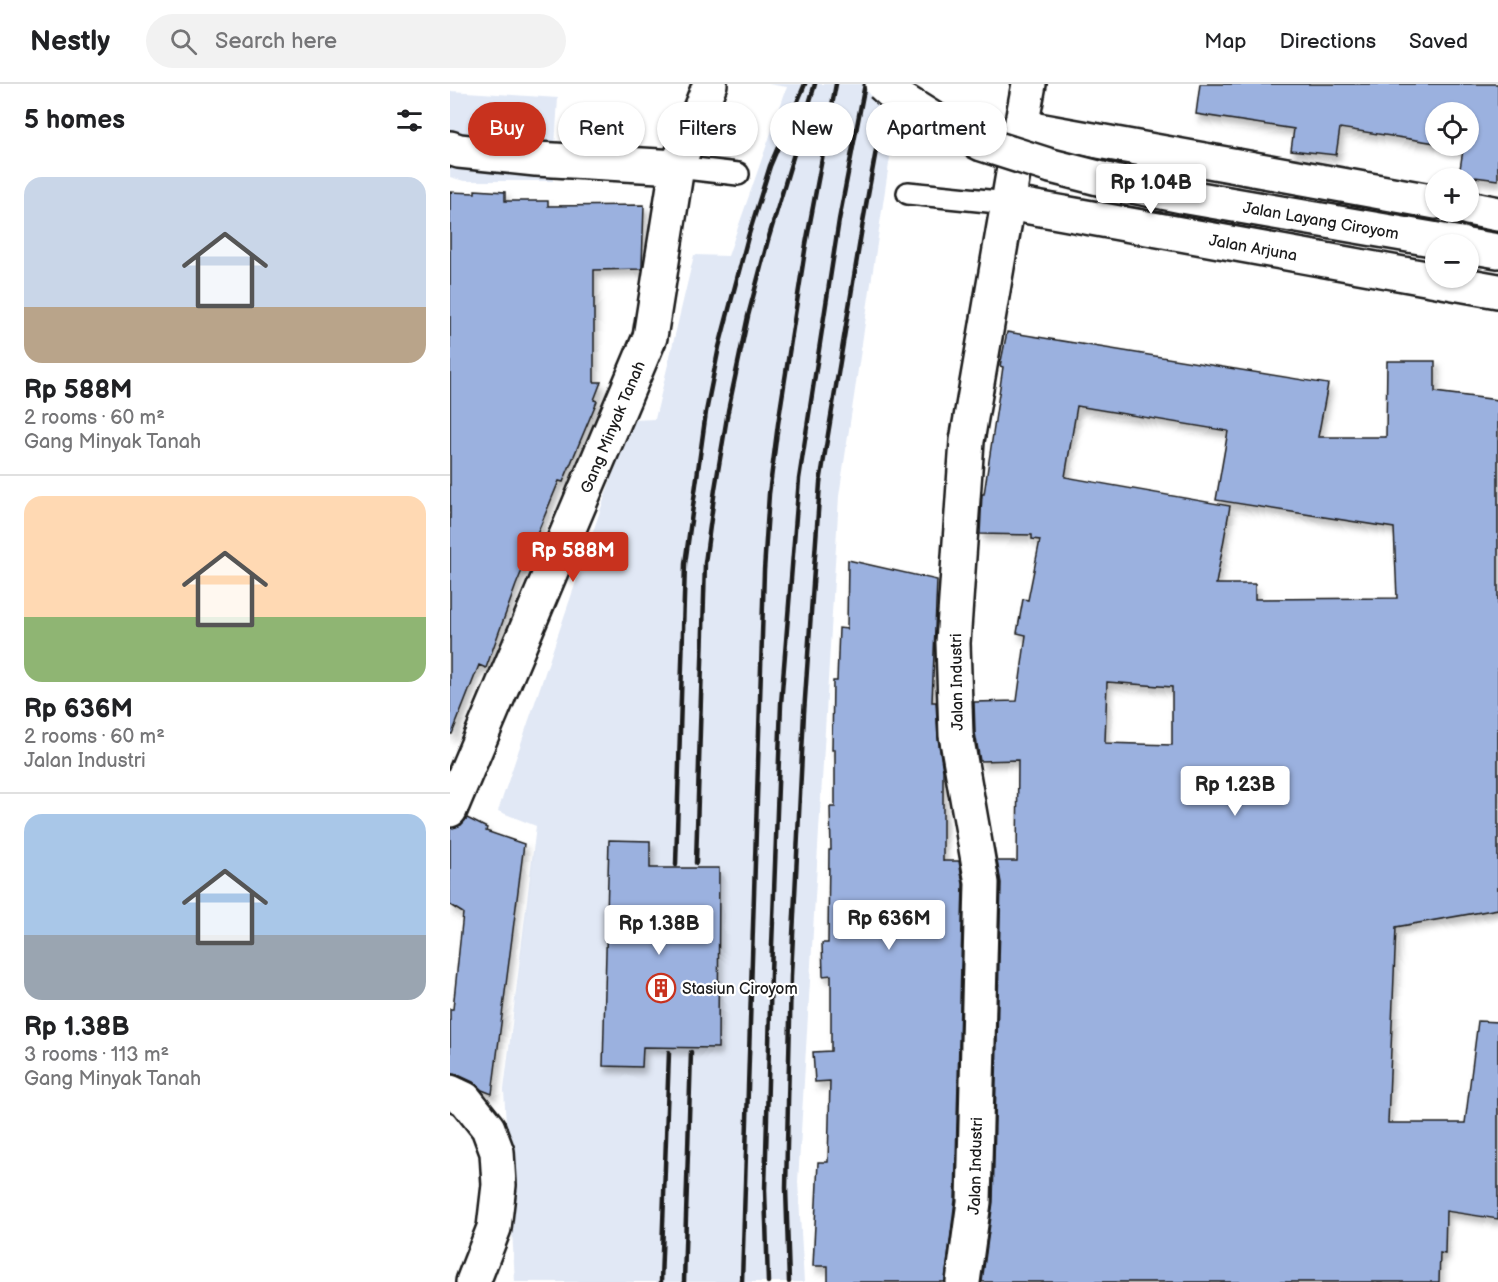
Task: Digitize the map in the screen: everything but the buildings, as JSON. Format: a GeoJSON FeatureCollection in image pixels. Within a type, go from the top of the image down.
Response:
{"type":"FeatureCollection","features":[{"type":"Feature","properties":{"kind":"street","name":"Gang Minyak Tanah"},"geometry":{"type":"LineString","coordinates":[[450,810],[650,337],[677,167],[710,84]]}},
{"type":"Feature","properties":{"kind":"street","name":"Jalan Layang Ciroyom"},"geometry":{"type":"LineString","coordinates":[[882,84],[893,94],[933,119],[982,144],[1051,166],[1182,196],[1425,238]]}},
{"type":"Feature","properties":{"kind":"street","name":"Jalan Industri"},"geometry":{"type":"LineString","coordinates":[[963,1282],[974,1202],[982,883],[956,735],[953,643],[967,441],[1029,84]]}},
{"type":"Feature","properties":{"kind":"street"},"geometry":{"type":"LineString","coordinates":[[1021,127],[1425,200]]}},
{"type":"Feature","properties":{"kind":"street"},"geometry":{"type":"LineString","coordinates":[[450,148],[459,152],[537,159],[677,167]]}},
{"type":"Feature","properties":{"kind":"street","name":"Jalan Arjuna"},"geometry":{"type":"LineString","coordinates":[[1008,203],[1498,291]]}},
{"type":"Feature","properties":{"kind":"street"},"geometry":{"type":"LineString","coordinates":[[1479,210],[1498,214]]}},
{"type":"Feature","properties":{"kind":"street"},"geometry":{"type":"LineString","coordinates":[[1479,248],[1498,251]]}},
{"type":"Feature","properties":{"kind":"street"},"geometry":{"type":"LineString","coordinates":[[450,1092],[465,1099],[488,1128],[497,1152],[500,1185],[494,1228],[472,1282]]}},
{"type":"Feature","properties":{"kind":"lane"},"geometry":{"type":"LineString","coordinates":[[677,167],[738,174]]}},
{"type":"Feature","properties":{"kind":"lane"},"geometry":{"type":"LineString","coordinates":[[908,193],[1008,203]]}},
{"type":"Feature","properties":{"kind":"shaded area"},"geometry":{"type":"Polygon","coordinates":[[[768,84],[901,84],[898,102],[866,102],[866,156],[890,156],[839,496],[798,1182],[804,1282],[515,1282],[504,1090],[536,826],[498,811],[631,420],[655,419],[694,255],[728,256],[770,136],[770,156],[854,156],[854,102],[782,102],[787,87],[768,84]]]}},
{"type":"Feature","properties":{"kind":"shaded area"},"geometry":{"type":"Polygon","coordinates":[[[450,91],[558,98],[553,181],[464,181],[450,177],[450,91]]]}},
{"type":"Feature","properties":{"kind":"railway"},"geometry":{"type":"LineString","coordinates":[[676,865],[685,564],[706,412],[719,347],[748,237],[770,166],[805,84]]}},
{"type":"Feature","properties":{"kind":"railway"},"geometry":{"type":"LineString","coordinates":[[696,863],[705,563],[715,489],[728,411],[748,316],[768,240],[815,84]]}},
{"type":"Feature","properties":{"kind":"railway"},"geometry":{"type":"LineString","coordinates":[[742,1282],[764,571],[769,494],[806,244],[836,84]]}},
{"type":"Feature","properties":{"kind":"railway"},"geometry":{"type":"LineString","coordinates":[[768,1282],[765,1190],[781,704],[799,479],[839,220],[865,84]]}},
{"type":"Feature","properties":{"kind":"railway"},"geometry":{"type":"LineString","coordinates":[[789,1282],[786,1188],[791,976],[804,713],[820,483],[888,84]]}},
{"type":"Feature","properties":{"kind":"railway"},"geometry":{"type":"LineString","coordinates":[[661,1282],[669,1052]]}},
{"type":"Feature","properties":{"kind":"railway"},"geometry":{"type":"LineString","coordinates":[[684,1282],[691,1052]]}},
{"type":"Feature","properties":{"kind":"place","name":"Stasiun Ciroyom"},"geometry":{"type":"Point","coordinates":[661,988]}}]}
